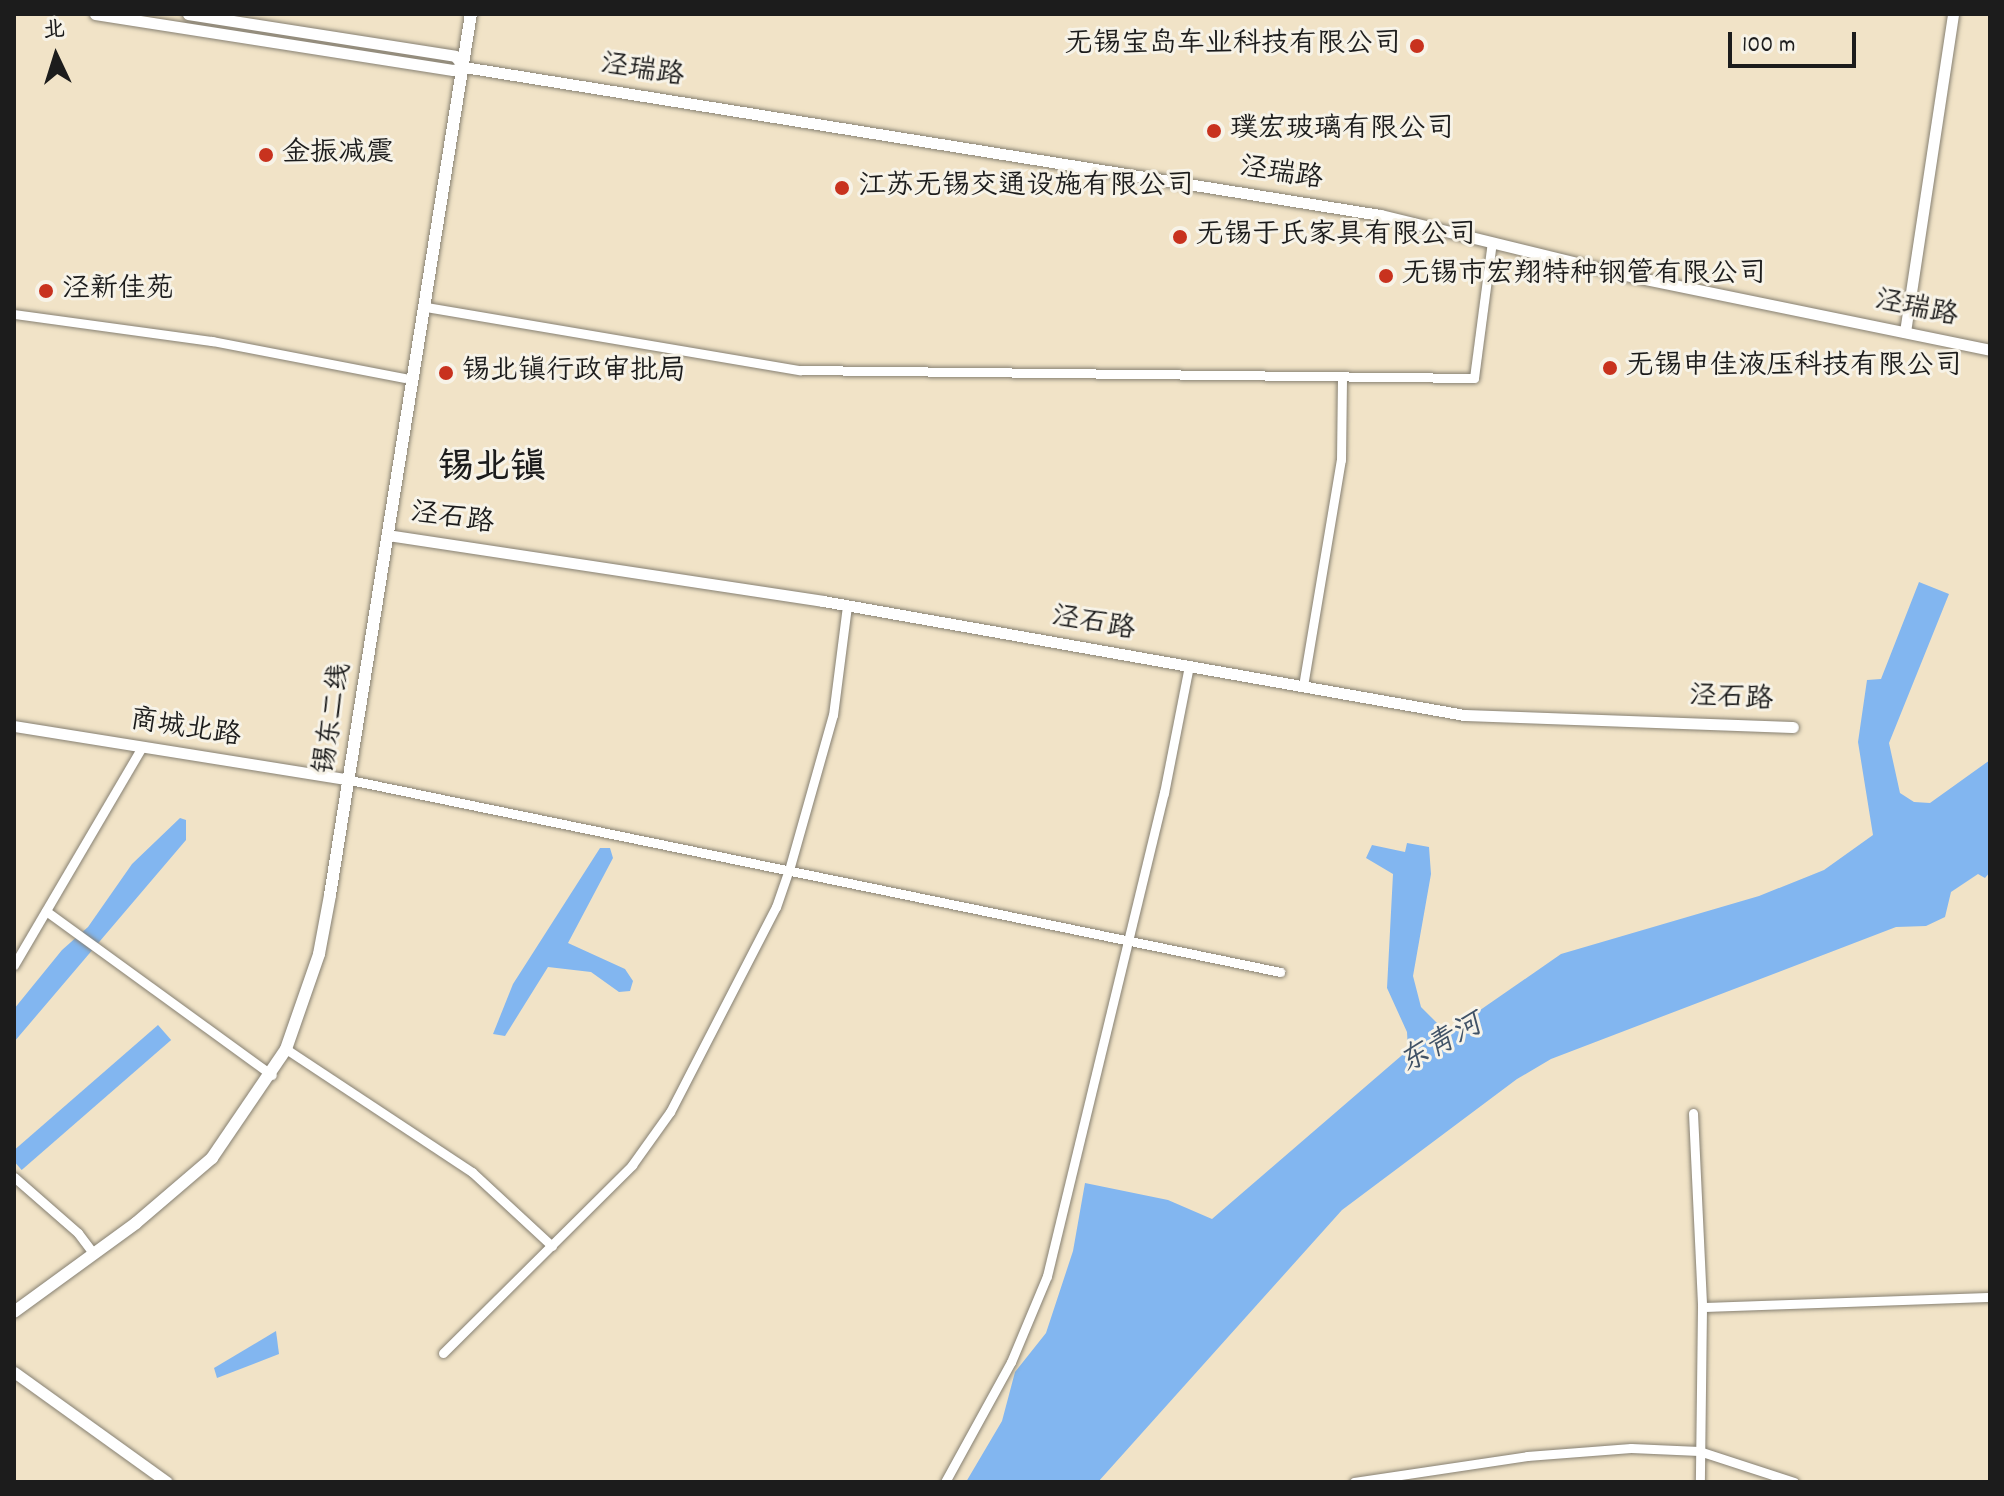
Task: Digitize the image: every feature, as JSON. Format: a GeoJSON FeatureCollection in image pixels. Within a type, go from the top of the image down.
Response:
{"type":"FeatureCollection","features":[{"type":"Feature","properties":{"kind":"main road","name":"锡东二线"},"geometry":{"type":"LineString","coordinates":[[14,1312],[94,1254],[212,1158],[272,1075],[286,1049],[319,954],[350,780],[471,14]]}},
{"type":"Feature","properties":{"kind":"street","name":"泾瑞路"},"geometry":{"type":"LineString","coordinates":[[95,14],[453,70],[464,67],[1380,215],[1990,350]]}},
{"type":"Feature","properties":{"kind":"street","name":"泾瑞路"},"geometry":{"type":"LineString","coordinates":[[188,14],[455,56],[464,67]]}},
{"type":"Feature","properties":{"kind":"street"},"geometry":{"type":"LineString","coordinates":[[1905,332],[1953,14]]}},
{"type":"Feature","properties":{"kind":"street"},"geometry":{"type":"LineString","coordinates":[[426,307],[800,370],[1474,378],[1492,242]]}},
{"type":"Feature","properties":{"kind":"street"},"geometry":{"type":"LineString","coordinates":[[14,314],[212,341],[404,378]]}},
{"type":"Feature","properties":{"kind":"street"},"geometry":{"type":"LineString","coordinates":[[1303,686],[1341,460],[1342,377]]}},
{"type":"Feature","properties":{"kind":"street","name":"泾石路"},"geometry":{"type":"LineString","coordinates":[[387,535],[847,605],[1464,715],[1793,727]]}},
{"type":"Feature","properties":{"kind":"street"},"geometry":{"type":"LineString","coordinates":[[443,1353],[632,1165],[670,1112],[776,907],[789,870],[833,715],[847,605]]}},
{"type":"Feature","properties":{"kind":"street"},"geometry":{"type":"LineString","coordinates":[[945,1482],[1011,1362],[1047,1276],[1164,793],[1189,666]]}},
{"type":"Feature","properties":{"kind":"street","name":"商城北路"},"geometry":{"type":"LineString","coordinates":[[14,726],[350,780]]}},
{"type":"Feature","properties":{"kind":"street"},"geometry":{"type":"LineString","coordinates":[[14,965],[142,747]]}},
{"type":"Feature","properties":{"kind":"street"},"geometry":{"type":"LineString","coordinates":[[350,780],[1128,938],[1280,972]]}},
{"type":"Feature","properties":{"kind":"street"},"geometry":{"type":"LineString","coordinates":[[46,911],[79,931],[272,1075]]}},
{"type":"Feature","properties":{"kind":"street"},"geometry":{"type":"LineString","coordinates":[[286,1049],[472,1172],[552,1246]]}},
{"type":"Feature","properties":{"kind":"street"},"geometry":{"type":"LineString","coordinates":[[1693,1113],[1702,1307],[1700,1482]]}},
{"type":"Feature","properties":{"kind":"street"},"geometry":{"type":"LineString","coordinates":[[14,1177],[78,1233],[94,1254]]}},
{"type":"Feature","properties":{"kind":"street"},"geometry":{"type":"LineString","coordinates":[[1702,1307],[1990,1297]]}},
{"type":"Feature","properties":{"kind":"street"},"geometry":{"type":"LineString","coordinates":[[14,1372],[167,1482]]}},
{"type":"Feature","properties":{"kind":"street"},"geometry":{"type":"LineString","coordinates":[[1354,1482],[1527,1456],[1631,1448],[1699,1451],[1794,1482]]}},
{"type":"Feature","properties":{"kind":"water","name":"东青河"},"geometry":{"type":"Polygon","coordinates":[[[1919,582],[1949,594],[1889,743],[1900,793],[1914,802],[1930,803],[1990,760],[1990,872],[1985,878],[1978,874],[1951,892],[1945,917],[1926,926],[1896,927],[1551,1059],[1517,1079],[1342,1210],[1098,1482],[966,1482],[1002,1421],[1015,1372],[1046,1333],[1073,1251],[1085,1183],[1168,1200],[1212,1219],[1408,1050],[1407,1032],[1387,988],[1393,874],[1366,858],[1372,845],[1405,852],[1407,843],[1429,847],[1431,874],[1413,976],[1421,1007],[1447,1033],[1561,954],[1759,896],[1824,870],[1873,835],[1858,742],[1867,680],[1881,679],[1919,582]]]}},
{"type":"Feature","properties":{"kind":"water"},"geometry":{"type":"Polygon","coordinates":[[[180,818],[186,820],[186,840],[14,1042],[14,1009],[62,950],[88,927],[132,864],[180,818]]]}},
{"type":"Feature","properties":{"kind":"water"},"geometry":{"type":"Polygon","coordinates":[[[600,848],[610,848],[613,858],[568,943],[625,969],[633,981],[630,991],[619,992],[591,972],[548,967],[505,1036],[493,1034],[513,984],[600,848]]]}},
{"type":"Feature","properties":{"kind":"water"},"geometry":{"type":"Polygon","coordinates":[[[158,1025],[171,1040],[22,1170],[14,1161],[14,1150],[158,1025]]]}},
{"type":"Feature","properties":{"kind":"water"},"geometry":{"type":"Polygon","coordinates":[[[276,1331],[279,1354],[217,1378],[214,1368],[276,1331]]]}},
{"type":"Feature","properties":{"kind":"place","name":"无锡宝岛车业科技有限公司"},"geometry":{"type":"Point","coordinates":[1417,46]}},
{"type":"Feature","properties":{"kind":"place","name":"璞宏玻璃有限公司"},"geometry":{"type":"Point","coordinates":[1214,131]}},
{"type":"Feature","properties":{"kind":"place","name":"金振减震"},"geometry":{"type":"Point","coordinates":[266,155]}},
{"type":"Feature","properties":{"kind":"place","name":"江苏无锡交通设施有限公司"},"geometry":{"type":"Point","coordinates":[842,188]}},
{"type":"Feature","properties":{"kind":"place","name":"无锡于氏家具有限公司"},"geometry":{"type":"Point","coordinates":[1180,237]}},
{"type":"Feature","properties":{"kind":"place","name":"无锡市宏翔特种钢管有限公司"},"geometry":{"type":"Point","coordinates":[1386,276]}},
{"type":"Feature","properties":{"kind":"place","name":"泾新佳苑"},"geometry":{"type":"Point","coordinates":[46,291]}},
{"type":"Feature","properties":{"kind":"place","name":"无锡申佳液压科技有限公司"},"geometry":{"type":"Point","coordinates":[1610,368]}},
{"type":"Feature","properties":{"kind":"place","name":"锡北镇行政审批局"},"geometry":{"type":"Point","coordinates":[446,373]}},
{"type":"Feature","properties":{"kind":"district","name":"锡北镇"},"geometry":{"type":"Point","coordinates":[492,471]}}]}
